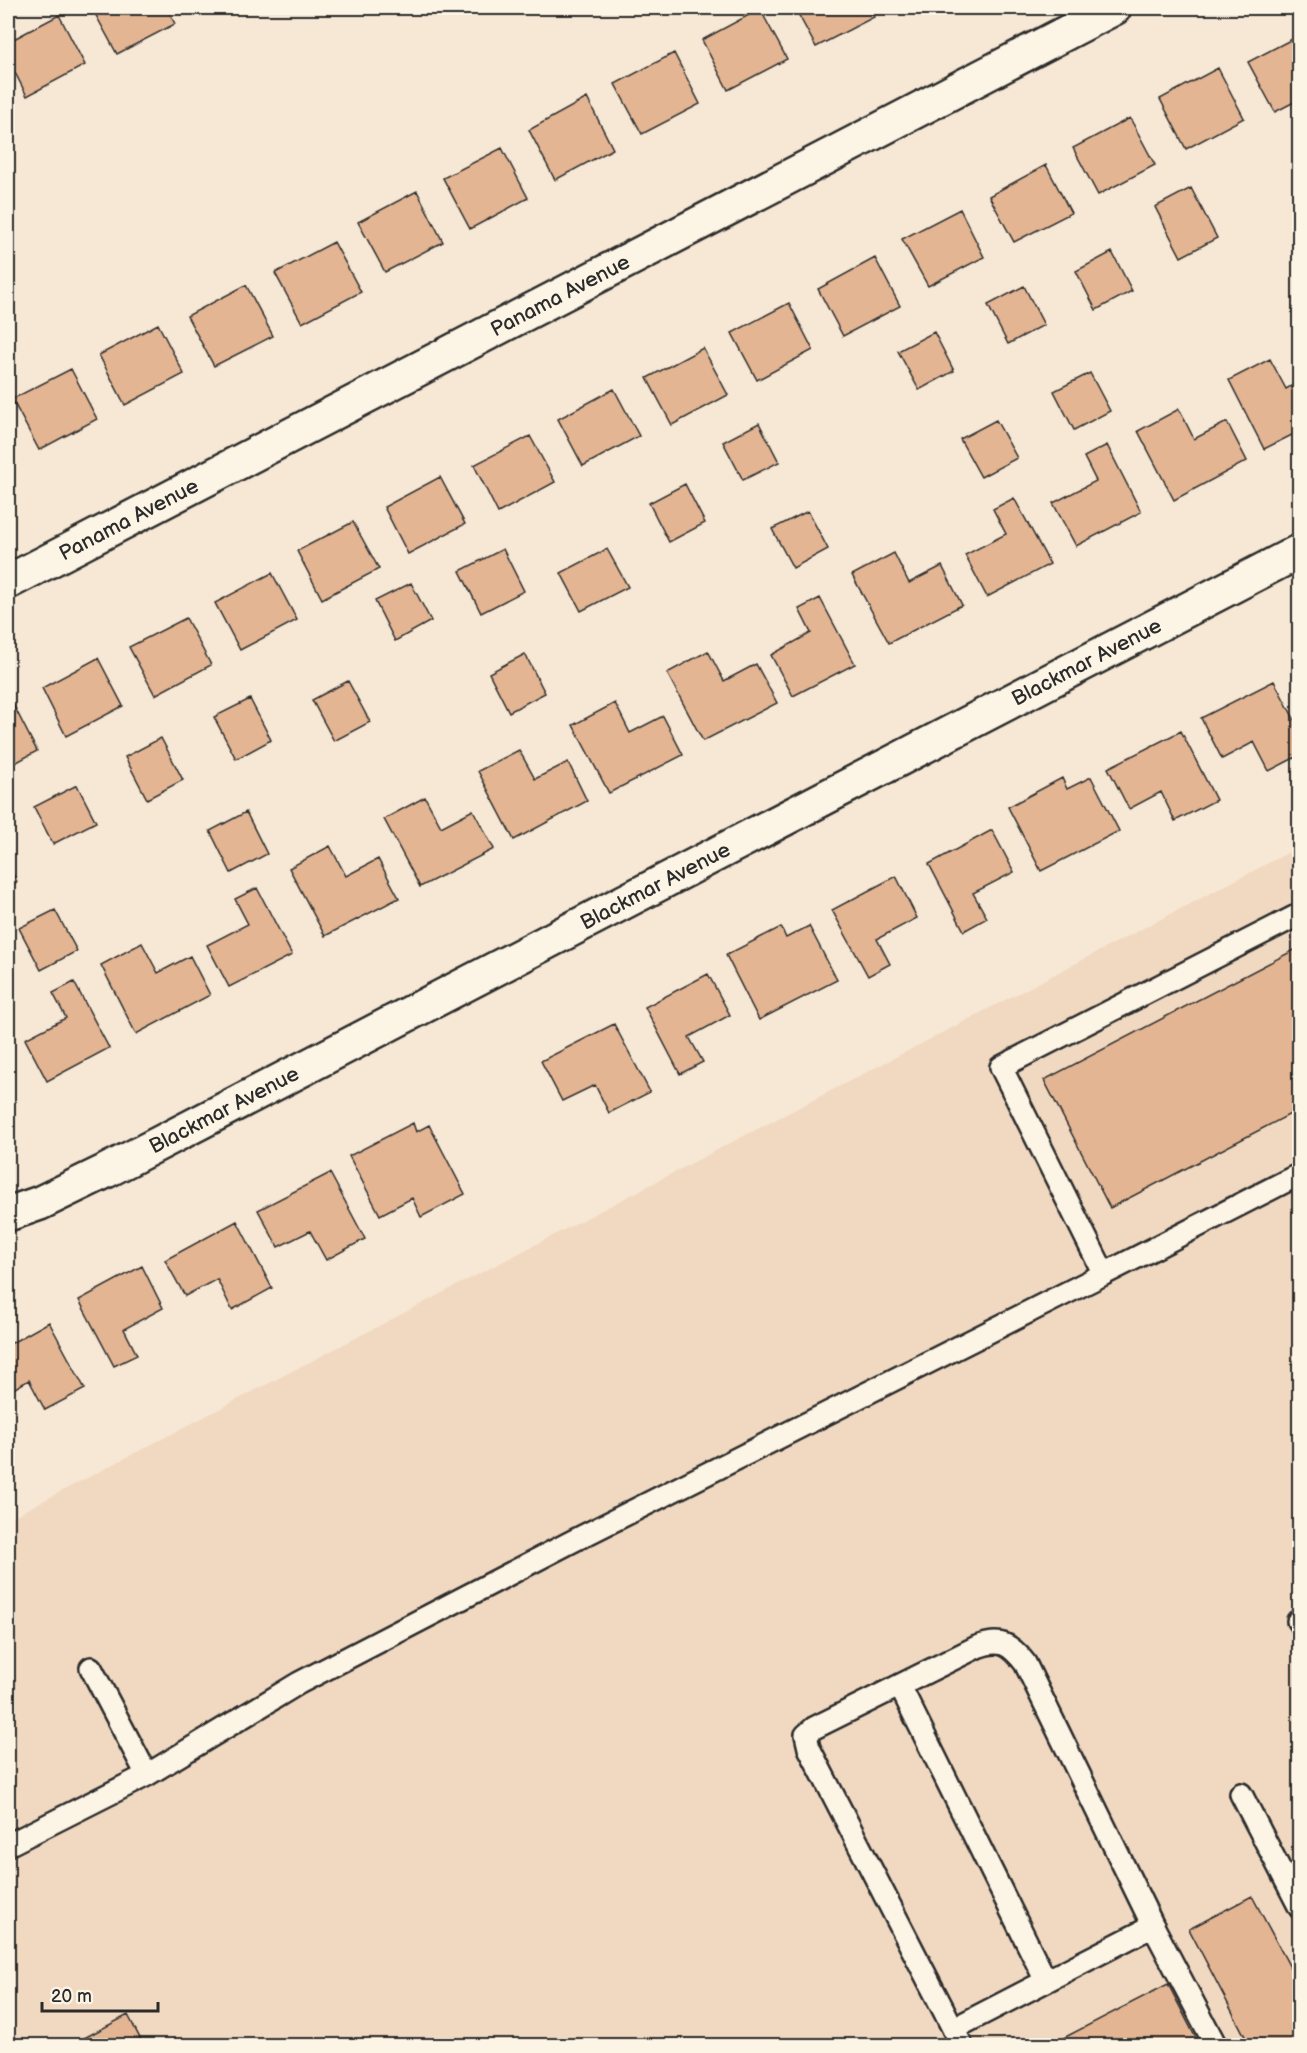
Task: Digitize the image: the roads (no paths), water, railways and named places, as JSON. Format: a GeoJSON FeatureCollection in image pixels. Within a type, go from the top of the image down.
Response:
{"type":"FeatureCollection","features":[{"type":"Feature","properties":{"kind":"street","name":"Panama Avenue"},"geometry":{"type":"LineString","coordinates":[[8,582],[1114,8]]}},
{"type":"Feature","properties":{"kind":"street","name":"Blackmar Avenue"},"geometry":{"type":"LineString","coordinates":[[8,1214],[40,1203],[106,1172],[1299,551]]}},
{"type":"Feature","properties":{"kind":"lane"},"geometry":{"type":"LineString","coordinates":[[1104,1274],[1001,1066],[1299,914]]}},
{"type":"Feature","properties":{"kind":"lane"},"geometry":{"type":"LineString","coordinates":[[8,1845],[147,1774],[320,1672],[571,1542],[1299,1174]]}},
{"type":"Feature","properties":{"kind":"lane"},"geometry":{"type":"LineString","coordinates":[[1153,1926],[1046,1981],[957,2037],[806,1743],[806,1735],[814,1728],[985,1644],[1001,1643],[1017,1653],[1025,1663],[1153,1926],[1216,2046]]}},
{"type":"Feature","properties":{"kind":"lane"},"geometry":{"type":"LineString","coordinates":[[91,1668],[147,1774]]}},
{"type":"Feature","properties":{"kind":"lane"},"geometry":{"type":"LineString","coordinates":[[900,1686],[1046,1981]]}},
{"type":"Feature","properties":{"kind":"lane"},"geometry":{"type":"LineString","coordinates":[[1241,1794],[1299,1908]]}}]}
